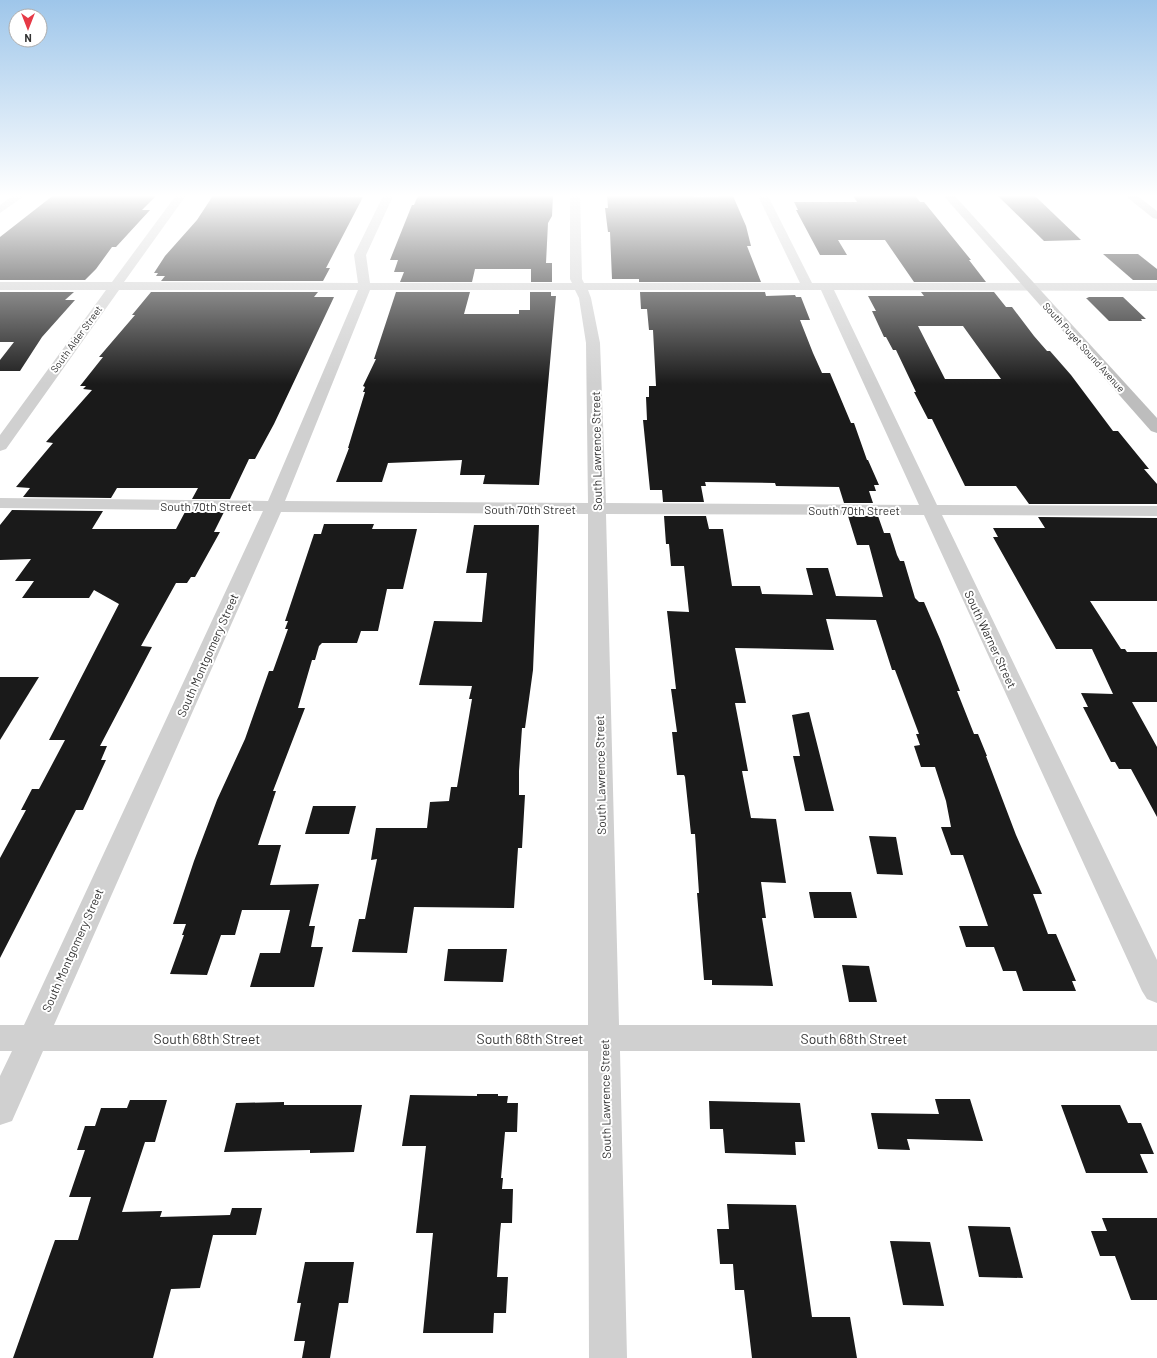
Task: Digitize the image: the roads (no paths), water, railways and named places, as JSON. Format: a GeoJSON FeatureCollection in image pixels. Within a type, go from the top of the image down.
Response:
{"type":"FeatureCollection","features":[{"type":"Feature","properties":{"kind":"street","name":"South Alder Street"},"geometry":{"type":"LineString","coordinates":[[0,446],[135,257]]}},
{"type":"Feature","properties":{"kind":"street"},"geometry":{"type":"LineString","coordinates":[[360,257],[365,287]]}},
{"type":"Feature","properties":{"kind":"street","name":"South Lawrence Street"},"geometry":{"type":"LineString","coordinates":[[575,257],[576,279],[585,298],[593,343],[597,509],[608,1358]]}},
{"type":"Feature","properties":{"kind":"street","name":"South Warner Street"},"geometry":{"type":"LineString","coordinates":[[799,257],[817,287],[930,510],[1157,991]]}},
{"type":"Feature","properties":{"kind":"street","name":"South Puget Sound Avenue"},"geometry":{"type":"LineString","coordinates":[[1004,257],[1157,428]]}},
{"type":"Feature","properties":{"kind":"street"},"geometry":{"type":"LineString","coordinates":[[0,286],[1157,287]]}},
{"type":"Feature","properties":{"kind":"street","name":"South Montgomery Street"},"geometry":{"type":"LineString","coordinates":[[0,1111],[274,507],[365,287]]}},
{"type":"Feature","properties":{"kind":"street","name":"South 70th Street"},"geometry":{"type":"LineString","coordinates":[[0,504],[597,509],[1157,511]]}},
{"type":"Feature","properties":{"kind":"street","name":"South 68th Street"},"geometry":{"type":"LineString","coordinates":[[0,1038],[1157,1038]]}}]}
